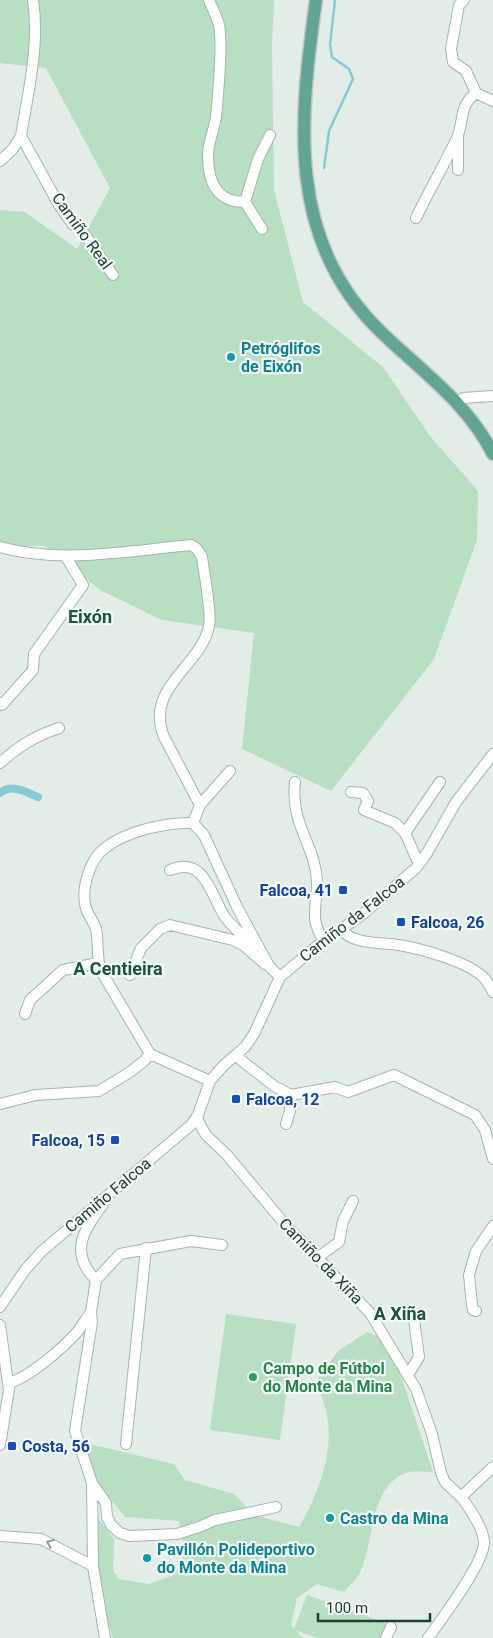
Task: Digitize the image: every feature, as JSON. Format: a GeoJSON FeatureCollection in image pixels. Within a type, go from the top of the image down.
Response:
{"type":"FeatureCollection","features":[{"type":"Feature","properties":{"kind":"main road"},"geometry":{"type":"LineString","coordinates":[[316,0],[307,92],[305,167],[311,213],[321,244],[334,272],[356,306],[463,409],[493,454]]}},
{"type":"Feature","properties":{"kind":"main road"},"geometry":{"type":"LineString","coordinates":[[324,0],[315,92],[313,138],[314,182],[323,227],[340,268],[362,300],[378,318],[463,398],[493,437]]}},
{"type":"Feature","properties":{"kind":"street"},"geometry":{"type":"LineString","coordinates":[[0,161],[12,150],[21,136],[32,68],[35,11],[33,0]]}},
{"type":"Feature","properties":{"kind":"street"},"geometry":{"type":"LineString","coordinates":[[209,0],[219,25],[216,118],[208,154],[212,184],[220,196],[232,201],[245,202]]}},
{"type":"Feature","properties":{"kind":"street"},"geometry":{"type":"LineString","coordinates":[[464,0],[459,5],[451,50],[453,62],[466,72],[476,93],[493,101]]}},
{"type":"Feature","properties":{"kind":"street"},"geometry":{"type":"LineString","coordinates":[[458,170],[458,136],[463,109],[476,93]]}},
{"type":"Feature","properties":{"kind":"street"},"geometry":{"type":"LineString","coordinates":[[262,229],[245,202],[258,159],[270,134]]}},
{"type":"Feature","properties":{"kind":"street","name":"Camiño Real"},"geometry":{"type":"LineString","coordinates":[[21,136],[59,205],[73,225],[78,225],[112,275]]}},
{"type":"Feature","properties":{"kind":"street"},"geometry":{"type":"LineString","coordinates":[[416,218],[458,136]]}},
{"type":"Feature","properties":{"kind":"street"},"geometry":{"type":"LineString","coordinates":[[463,398],[493,396]]}},
{"type":"Feature","properties":{"kind":"street"},"geometry":{"type":"LineString","coordinates":[[0,547],[21,553],[66,557],[191,546],[197,549],[202,557],[210,624],[199,649],[169,687],[163,702],[160,719],[164,737],[200,805]]}},
{"type":"Feature","properties":{"kind":"street"},"geometry":{"type":"LineString","coordinates":[[0,703],[2,705],[33,670],[34,654],[83,585],[66,557]]}},
{"type":"Feature","properties":{"kind":"street"},"geometry":{"type":"LineString","coordinates":[[0,763],[20,745],[34,736],[59,728]]}},
{"type":"Feature","properties":{"kind":"street","name":"Camiño da Falcoa"},"geometry":{"type":"LineString","coordinates":[[210,1081],[236,1056],[254,1034],[280,977],[324,941],[381,899],[419,864],[456,802],[493,754]]}},
{"type":"Feature","properties":{"kind":"street"},"geometry":{"type":"LineString","coordinates":[[193,824],[200,805],[230,770]]}},
{"type":"Feature","properties":{"kind":"street"},"geometry":{"type":"LineString","coordinates":[[295,782],[293,800],[295,811],[314,863],[317,882],[314,920],[324,941]]}},
{"type":"Feature","properties":{"kind":"street"},"geometry":{"type":"LineString","coordinates":[[405,833],[440,782]]}},
{"type":"Feature","properties":{"kind":"street"},"geometry":{"type":"LineString","coordinates":[[351,792],[359,791],[363,793],[368,801],[364,810],[383,817],[405,833],[419,864]]}},
{"type":"Feature","properties":{"kind":"street"},"geometry":{"type":"LineString","coordinates":[[197,1119],[210,1081],[150,1054],[98,963],[95,928],[84,903],[88,872],[105,848],[125,837],[153,827],[181,823],[193,824],[204,835],[237,907],[269,966]]}},
{"type":"Feature","properties":{"kind":"street"},"geometry":{"type":"LineString","coordinates":[[170,870],[180,866],[203,875],[224,916],[262,953]]}},
{"type":"Feature","properties":{"kind":"street"},"geometry":{"type":"LineString","coordinates":[[130,975],[141,948],[160,929],[170,925],[233,940],[243,945],[280,977]]}},
{"type":"Feature","properties":{"kind":"street"},"geometry":{"type":"LineString","coordinates":[[341,929],[345,935],[354,938],[401,945],[469,967],[482,976],[493,992]]}},
{"type":"Feature","properties":{"kind":"street"},"geometry":{"type":"LineString","coordinates":[[25,1014],[30,1000],[63,970],[98,963]]}},
{"type":"Feature","properties":{"kind":"street"},"geometry":{"type":"LineString","coordinates":[[0,1104],[36,1096],[99,1091],[130,1072],[150,1054]]}},
{"type":"Feature","properties":{"kind":"street"},"geometry":{"type":"LineString","coordinates":[[236,1056],[274,1086],[291,1095],[331,1087],[348,1092],[394,1076],[475,1115],[485,1130],[493,1159]]}},
{"type":"Feature","properties":{"kind":"street"},"geometry":{"type":"LineString","coordinates":[[286,1124],[290,1111],[291,1095]]}},
{"type":"Feature","properties":{"kind":"street","name":"Camiño Falcoa"},"geometry":{"type":"LineString","coordinates":[[0,1307],[24,1270],[42,1251],[197,1119]]}},
{"type":"Feature","properties":{"kind":"street","name":"Camiño da Xiña"},"geometry":{"type":"LineString","coordinates":[[197,1119],[206,1135],[227,1155],[283,1222],[370,1313],[416,1389],[432,1434],[440,1473],[445,1482],[461,1497],[479,1527],[484,1542],[482,1558],[428,1638]]}},
{"type":"Feature","properties":{"kind":"street"},"geometry":{"type":"LineString","coordinates":[[96,1280],[84,1266],[80,1246],[81,1237],[114,1189]]}},
{"type":"Feature","properties":{"kind":"street"},"geometry":{"type":"LineString","coordinates":[[317,1258],[339,1242],[343,1221],[353,1201]]}},
{"type":"Feature","properties":{"kind":"street"},"geometry":{"type":"LineString","coordinates":[[476,1311],[473,1310],[472,1305],[469,1274],[476,1251],[493,1226]]}},
{"type":"Feature","properties":{"kind":"street"},"geometry":{"type":"LineString","coordinates":[[222,1245],[191,1241],[120,1254],[96,1280],[91,1312],[92,1327],[75,1431],[92,1483],[106,1503],[107,1517],[111,1525],[120,1533],[129,1536],[177,1534],[199,1528],[215,1520],[276,1507]]}},
{"type":"Feature","properties":{"kind":"street"},"geometry":{"type":"LineString","coordinates":[[126,1444],[146,1248]]}},
{"type":"Feature","properties":{"kind":"street"},"geometry":{"type":"LineString","coordinates":[[80,1333],[91,1312]]}},
{"type":"Feature","properties":{"kind":"street"},"geometry":{"type":"LineString","coordinates":[[408,1376],[419,1357],[413,1312]]}},
{"type":"Feature","properties":{"kind":"street"},"geometry":{"type":"LineString","coordinates":[[0,1325],[9,1383],[7,1412],[0,1445]]}},
{"type":"Feature","properties":{"kind":"street"},"geometry":{"type":"LineString","coordinates":[[9,1383],[22,1378],[70,1338],[80,1333],[87,1334],[92,1327]]}},
{"type":"Feature","properties":{"kind":"street"},"geometry":{"type":"LineString","coordinates":[[80,1333],[86,1339],[88,1348]]}},
{"type":"Feature","properties":{"kind":"street"},"geometry":{"type":"LineString","coordinates":[[461,1497],[493,1467]]}},
{"type":"Feature","properties":{"kind":"street"},"geometry":{"type":"LineString","coordinates":[[92,1483],[93,1566],[105,1638]]}},
{"type":"Feature","properties":{"kind":"street"},"geometry":{"type":"LineString","coordinates":[[0,1536],[41,1539],[93,1566]]}},
{"type":"Feature","properties":{"kind":"street"},"geometry":{"type":"LineString","coordinates":[[386,1638],[391,1627]]}},
{"type":"Feature","properties":{"kind":"green space"},"geometry":{"type":"Polygon","coordinates":[[[0,0],[274,0],[272,46],[274,190],[303,302],[383,367],[430,436],[478,491],[477,540],[434,659],[331,791],[242,749],[254,633],[162,620],[100,590],[45,546],[0,546],[0,210],[25,212],[77,249],[110,188],[46,68],[0,63],[0,0]]]}},
{"type":"Feature","properties":{"kind":"green space","name":"Campo de Fútbol do Monte da Mina"},"geometry":{"type":"Polygon","coordinates":[[[226,1314],[296,1324],[280,1440],[210,1430],[226,1314]]]}},
{"type":"Feature","properties":{"kind":"green space"},"geometry":{"type":"Polygon","coordinates":[[[367,1332],[382,1338],[400,1373],[433,1472],[406,1473],[392,1482],[378,1505],[368,1548],[358,1576],[344,1592],[317,1584],[297,1598],[291,1624],[294,1629],[307,1595],[388,1624],[383,1638],[317,1638],[295,1630],[303,1638],[113,1638],[105,1612],[97,1566],[98,1518],[114,1539],[113,1571],[119,1579],[149,1584],[174,1575],[185,1552],[179,1521],[125,1517],[98,1483],[85,1443],[174,1464],[185,1480],[234,1494],[254,1515],[299,1527],[323,1474],[328,1444],[327,1415],[316,1381],[338,1351],[367,1332]]]}},
{"type":"Feature","properties":{"kind":"waterway"},"geometry":{"type":"LineString","coordinates":[[324,168],[329,131],[353,79],[349,69],[332,57],[330,45],[335,0]]}},
{"type":"Feature","properties":{"kind":"waterway"},"geometry":{"type":"LineString","coordinates":[[0,793],[5,790],[14,789],[38,797]]}},
{"type":"Feature","properties":{"kind":"place","name":"Petróglifos de Eixón"},"geometry":{"type":"Point","coordinates":[231,357]}},
{"type":"Feature","properties":{"kind":"place","name":"Falcoa, 41"},"geometry":{"type":"Point","coordinates":[343,890]}},
{"type":"Feature","properties":{"kind":"place","name":"Falcoa, 26"},"geometry":{"type":"Point","coordinates":[401,922]}},
{"type":"Feature","properties":{"kind":"place","name":"Falcoa, 12"},"geometry":{"type":"Point","coordinates":[236,1099]}},
{"type":"Feature","properties":{"kind":"place","name":"Falcoa, 15"},"geometry":{"type":"Point","coordinates":[115,1140]}},
{"type":"Feature","properties":{"kind":"place","name":"Campo de Fútbol do Monte da Mina"},"geometry":{"type":"Point","coordinates":[253,1377]}},
{"type":"Feature","properties":{"kind":"place","name":"Costa, 56"},"geometry":{"type":"Point","coordinates":[12,1446]}},
{"type":"Feature","properties":{"kind":"place","name":"Castro da Mina"},"geometry":{"type":"Point","coordinates":[330,1518]}},
{"type":"Feature","properties":{"kind":"place","name":"Pavillón Polideportivo do Monte da Mina"},"geometry":{"type":"Point","coordinates":[147,1558]}},
{"type":"Feature","properties":{"kind":"district","name":"Eixón"},"geometry":{"type":"Point","coordinates":[90,616]}},
{"type":"Feature","properties":{"kind":"district","name":"A Centieira"},"geometry":{"type":"Point","coordinates":[118,968]}},
{"type":"Feature","properties":{"kind":"district","name":"A Xiña"},"geometry":{"type":"Point","coordinates":[400,1313]}}]}
